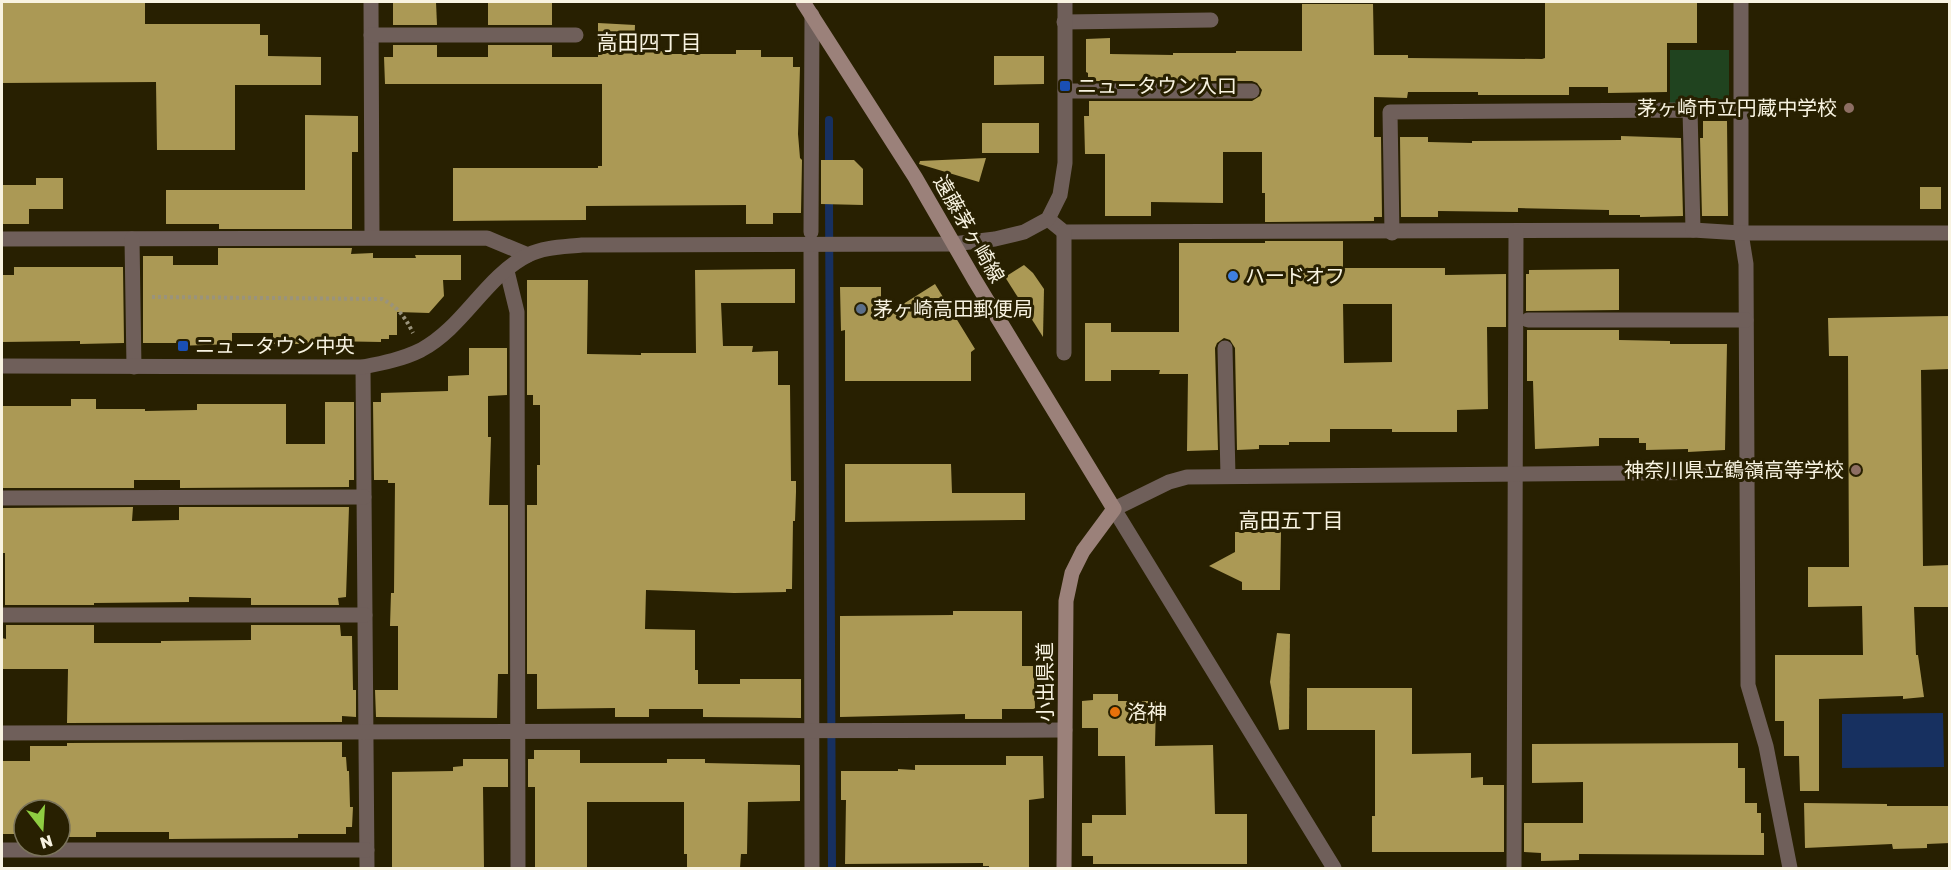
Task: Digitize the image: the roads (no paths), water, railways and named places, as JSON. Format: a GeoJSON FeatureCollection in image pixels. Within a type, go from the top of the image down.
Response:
{"type":"FeatureCollection","features":[{"type":"Feature","properties":{"kind":"main road","name":"遠藤茅ヶ崎線"},"geometry":{"type":"LineString","coordinates":[[803,2],[915,177],[1114,510]]}},
{"type":"Feature","properties":{"kind":"main road","name":"小出県道"},"geometry":{"type":"LineString","coordinates":[[1064,868],[1066,601],[1072,573],[1083,551],[1114,510]]}},
{"type":"Feature","properties":{"kind":"street"},"geometry":{"type":"LineString","coordinates":[[371,2],[372,237]]}},
{"type":"Feature","properties":{"kind":"street"},"geometry":{"type":"LineString","coordinates":[[2,366],[363,367],[392,361],[421,350],[457,321],[485,290],[507,271],[528,255],[550,248],[582,245],[812,241],[840,245],[953,244],[995,239],[1024,232],[1048,219],[1060,195],[1065,162],[1065,2]]}},
{"type":"Feature","properties":{"kind":"street"},"geometry":{"type":"LineString","coordinates":[[1741,2],[1741,233],[1746,264],[1748,685],[1766,746],[1790,868]]}},
{"type":"Feature","properties":{"kind":"street"},"geometry":{"type":"LineString","coordinates":[[812,15],[816,731],[812,868]]}},
{"type":"Feature","properties":{"kind":"street"},"geometry":{"type":"LineString","coordinates":[[1065,22],[1211,21]]}},
{"type":"Feature","properties":{"kind":"street"},"geometry":{"type":"LineString","coordinates":[[371,35],[576,34]]}},
{"type":"Feature","properties":{"kind":"street"},"geometry":{"type":"LineString","coordinates":[[1065,91],[1252,91]]}},
{"type":"Feature","properties":{"kind":"street"},"geometry":{"type":"LineString","coordinates":[[1392,233],[1390,112],[1689,110],[1693,230]]}},
{"type":"Feature","properties":{"kind":"street"},"geometry":{"type":"LineString","coordinates":[[1048,219],[1064,232],[1392,233],[1693,230],[1741,233],[1950,233]]}},
{"type":"Feature","properties":{"kind":"street"},"geometry":{"type":"LineString","coordinates":[[1064,232],[1064,352]]}},
{"type":"Feature","properties":{"kind":"street"},"geometry":{"type":"LineString","coordinates":[[1514,868],[1516,232]]}},
{"type":"Feature","properties":{"kind":"street"},"geometry":{"type":"LineString","coordinates":[[2,238],[487,238],[528,255]]}},
{"type":"Feature","properties":{"kind":"street"},"geometry":{"type":"LineString","coordinates":[[132,239],[134,367]]}},
{"type":"Feature","properties":{"kind":"street"},"geometry":{"type":"LineString","coordinates":[[507,271],[517,312],[518,868]]}},
{"type":"Feature","properties":{"kind":"street"},"geometry":{"type":"LineString","coordinates":[[1528,320],[1746,320]]}},
{"type":"Feature","properties":{"kind":"street"},"geometry":{"type":"LineString","coordinates":[[1225,348],[1228,476]]}},
{"type":"Feature","properties":{"kind":"street"},"geometry":{"type":"LineString","coordinates":[[363,367],[367,868]]}},
{"type":"Feature","properties":{"kind":"street"},"geometry":{"type":"LineString","coordinates":[[1334,868],[1114,510],[1169,482],[1187,477],[1748,472]]}},
{"type":"Feature","properties":{"kind":"street"},"geometry":{"type":"LineString","coordinates":[[2,498],[364,497]]}},
{"type":"Feature","properties":{"kind":"street"},"geometry":{"type":"LineString","coordinates":[[2,615],[365,615]]}},
{"type":"Feature","properties":{"kind":"street"},"geometry":{"type":"LineString","coordinates":[[2,733],[1065,730]]}},
{"type":"Feature","properties":{"kind":"street"},"geometry":{"type":"LineString","coordinates":[[2,850],[367,850]]}},
{"type":"Feature","properties":{"kind":"water"},"geometry":{"type":"Polygon","coordinates":[[[1943,713],[1944,767],[1842,768],[1842,714],[1943,713]]]}},
{"type":"Feature","properties":{"kind":"waterway"},"geometry":{"type":"LineString","coordinates":[[829,120],[829,168]]}},
{"type":"Feature","properties":{"kind":"waterway"},"geometry":{"type":"LineString","coordinates":[[829,195],[832,868]]}},
{"type":"Feature","properties":{"kind":"place","name":"ニュータウン入口"},"geometry":{"type":"Point","coordinates":[1065,86]}},
{"type":"Feature","properties":{"kind":"place","name":"茅ヶ崎市立円蔵中学校"},"geometry":{"type":"Point","coordinates":[1849,108]}},
{"type":"Feature","properties":{"kind":"place","name":"ハードオフ"},"geometry":{"type":"Point","coordinates":[1233,276]}},
{"type":"Feature","properties":{"kind":"place","name":"茅ヶ崎高田郵便局"},"geometry":{"type":"Point","coordinates":[861,309]}},
{"type":"Feature","properties":{"kind":"place","name":"ニュータウン中央"},"geometry":{"type":"Point","coordinates":[183,346]}},
{"type":"Feature","properties":{"kind":"place","name":"神奈川県立鶴嶺高等学校"},"geometry":{"type":"Point","coordinates":[1856,470]}},
{"type":"Feature","properties":{"kind":"place","name":"洛神"},"geometry":{"type":"Point","coordinates":[1115,712]}},
{"type":"Feature","properties":{"kind":"district","name":"高田四丁目"},"geometry":{"type":"Point","coordinates":[649,43]}},
{"type":"Feature","properties":{"kind":"district","name":"高田五丁目"},"geometry":{"type":"Point","coordinates":[1291,521]}}]}
